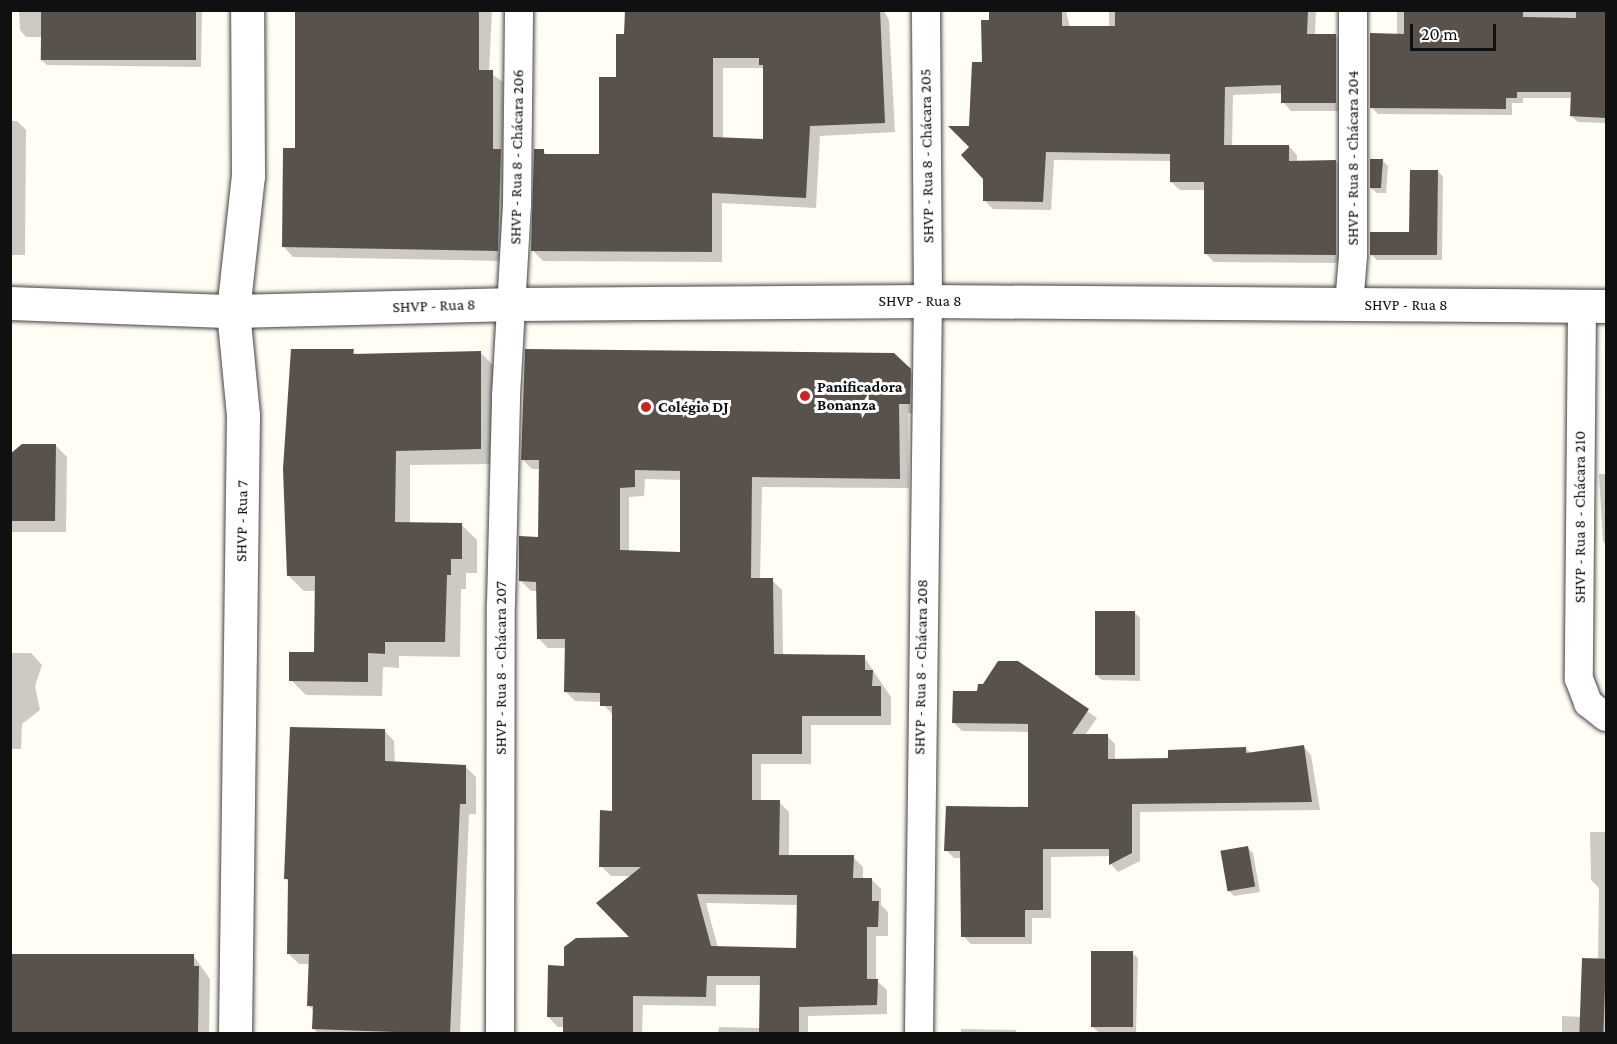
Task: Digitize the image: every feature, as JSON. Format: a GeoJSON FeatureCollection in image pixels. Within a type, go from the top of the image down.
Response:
{"type":"FeatureCollection","features":[{"type":"Feature","properties":{"kind":"street","name":"SHVP - Rua 7"},"geometry":{"type":"LineString","coordinates":[[235,1034],[243,415],[233,311],[248,176],[247,10]]}},
{"type":"Feature","properties":{"kind":"street","name":"SHVP - Rua 8 - Chácara 206"},"geometry":{"type":"LineString","coordinates":[[513,304],[519,10]]}},
{"type":"Feature","properties":{"kind":"street","name":"SHVP - Rua 8 - Chácara 205"},"geometry":{"type":"LineString","coordinates":[[926,10],[928,301]]}},
{"type":"Feature","properties":{"kind":"street","name":"SHVP - Rua 8 - Chácara 204"},"geometry":{"type":"LineString","coordinates":[[1349,305],[1353,256],[1353,10]]}},
{"type":"Feature","properties":{"kind":"street","name":"SHVP - Rua 8"},"geometry":{"type":"LineString","coordinates":[[10,303],[233,311],[513,304],[928,301],[1594,306]]}},
{"type":"Feature","properties":{"kind":"street","name":"SHVP - Rua 8 - Chácara 208"},"geometry":{"type":"LineString","coordinates":[[919,1034],[928,301]]}},
{"type":"Feature","properties":{"kind":"street","name":"SHVP - Rua 8 - Chácara 207"},"geometry":{"type":"LineString","coordinates":[[500,1034],[501,604],[506,395],[513,304]]}},
{"type":"Feature","properties":{"kind":"street","name":"SHVP - Rua 8 - Chácara 210"},"geometry":{"type":"LineString","coordinates":[[1594,306],[1579,680],[1588,703],[1606,717]]}},
{"type":"Feature","properties":{"kind":"building"},"geometry":{"type":"Polygon","coordinates":[[[41,10],[196,10],[196,60],[41,60],[41,10]]]}},
{"type":"Feature","properties":{"kind":"building"},"geometry":{"type":"Polygon","coordinates":[[[295,10],[479,10],[479,70],[493,70],[493,149],[501,149],[498,251],[282,247],[283,148],[295,148],[295,10]]]}},
{"type":"Feature","properties":{"kind":"building"},"geometry":{"type":"Polygon","coordinates":[[[625,10],[880,10],[885,123],[810,126],[806,198],[712,193],[712,252],[531,251],[534,149],[544,149],[544,154],[599,154],[599,77],[616,77],[616,34],[624,34],[625,10]],[[713,58],[713,137],[763,139],[763,65],[759,65],[759,58],[713,58]]]}},
{"type":"Feature","properties":{"kind":"building"},"geometry":{"type":"Polygon","coordinates":[[[989,10],[1062,10],[1062,26],[1115,26],[1115,10],[1308,10],[1307,34],[1336,34],[1336,103],[1281,103],[1281,85],[1225,87],[1224,145],[1289,145],[1289,161],[1336,160],[1336,255],[1204,254],[1204,182],[1170,182],[1170,154],[1046,152],[1043,202],[983,201],[983,179],[961,155],[969,147],[948,126],[969,126],[972,62],[982,62],[981,20],[989,20],[989,10]]]}},
{"type":"Feature","properties":{"kind":"building"},"geometry":{"type":"Polygon","coordinates":[[[1404,10],[1523,10],[1523,17],[1576,18],[1576,10],[1606,10],[1606,118],[1570,116],[1571,92],[1517,92],[1517,98],[1506,98],[1506,109],[1370,108],[1370,33],[1404,34],[1404,10]]]}},
{"type":"Feature","properties":{"kind":"building"},"geometry":{"type":"Polygon","coordinates":[[[1370,159],[1383,159],[1381,188],[1370,188],[1370,159]]]}},
{"type":"Feature","properties":{"kind":"building"},"geometry":{"type":"Polygon","coordinates":[[[1410,170],[1438,170],[1437,255],[1370,255],[1370,232],[1409,232],[1410,170]]]}},
{"type":"Feature","properties":{"kind":"building"},"geometry":{"type":"Polygon","coordinates":[[[291,349],[354,349],[353,354],[481,351],[481,449],[396,451],[395,522],[462,523],[462,559],[451,559],[451,575],[447,575],[445,642],[385,642],[385,654],[368,653],[368,682],[289,681],[289,652],[314,652],[315,576],[287,576],[283,469],[291,349]]]}},
{"type":"Feature","properties":{"kind":"building"},"geometry":{"type":"Polygon","coordinates":[[[525,349],[894,353],[911,369],[910,404],[899,404],[900,479],[752,477],[751,578],[773,578],[774,654],[865,655],[865,670],[873,670],[872,686],[881,686],[881,716],[802,716],[802,754],[752,754],[752,800],[780,800],[779,855],[854,855],[853,878],[872,878],[872,901],[879,901],[878,927],[867,927],[867,979],[878,979],[877,1005],[799,1007],[799,1034],[759,1034],[760,976],[707,976],[706,997],[633,996],[633,1034],[563,1034],[563,1017],[547,1017],[548,965],[564,966],[564,947],[576,938],[629,937],[596,903],[641,867],[599,867],[600,810],[612,811],[612,706],[600,706],[600,693],[564,692],[565,639],[537,639],[536,582],[519,581],[519,536],[538,537],[539,460],[521,460],[525,349]],[[635,470],[635,487],[620,488],[620,550],[680,552],[680,471],[635,470]],[[697,894],[711,946],[796,948],[797,895],[697,894]]]}},
{"type":"Feature","properties":{"kind":"building"},"geometry":{"type":"Polygon","coordinates":[[[22,444],[56,444],[55,521],[10,521],[10,454],[22,444]]]}},
{"type":"Feature","properties":{"kind":"building"},"geometry":{"type":"Polygon","coordinates":[[[1095,611],[1135,611],[1135,675],[1095,675],[1095,611]]]}},
{"type":"Feature","properties":{"kind":"building"},"geometry":{"type":"Polygon","coordinates":[[[998,661],[1018,661],[1089,709],[1072,734],[1108,734],[1108,759],[1168,758],[1168,750],[1246,747],[1246,753],[1304,745],[1312,802],[1132,804],[1132,853],[1109,865],[1109,849],[1043,849],[1043,910],[1025,910],[1025,937],[961,937],[960,851],[944,851],[946,806],[1028,807],[1028,724],[952,723],[953,691],[977,691],[978,684],[983,684],[998,661]]]}},
{"type":"Feature","properties":{"kind":"building"},"geometry":{"type":"Polygon","coordinates":[[[290,727],[385,729],[385,761],[466,765],[466,804],[460,804],[450,1034],[312,1029],[313,1006],[307,1006],[309,954],[287,954],[288,879],[284,879],[290,727]]]}},
{"type":"Feature","properties":{"kind":"building"},"geometry":{"type":"Polygon","coordinates":[[[1248,846],[1255,886],[1228,891],[1220,851],[1248,846]]]}},
{"type":"Feature","properties":{"kind":"building"},"geometry":{"type":"Polygon","coordinates":[[[1091,951],[1133,951],[1133,1027],[1091,1027],[1091,951]]]}},
{"type":"Feature","properties":{"kind":"building"},"geometry":{"type":"Polygon","coordinates":[[[10,954],[194,954],[194,966],[199,966],[198,1034],[10,1034],[10,954]]]}},
{"type":"Feature","properties":{"kind":"building"},"geometry":{"type":"Polygon","coordinates":[[[1582,958],[1606,959],[1603,1034],[1579,1034],[1582,958]]]}},
{"type":"Feature","properties":{"kind":"place","name":"Panificadora Bonanza"},"geometry":{"type":"Point","coordinates":[805,396]}},
{"type":"Feature","properties":{"kind":"place","name":"Colégio DJ"},"geometry":{"type":"Point","coordinates":[646,407]}}]}
